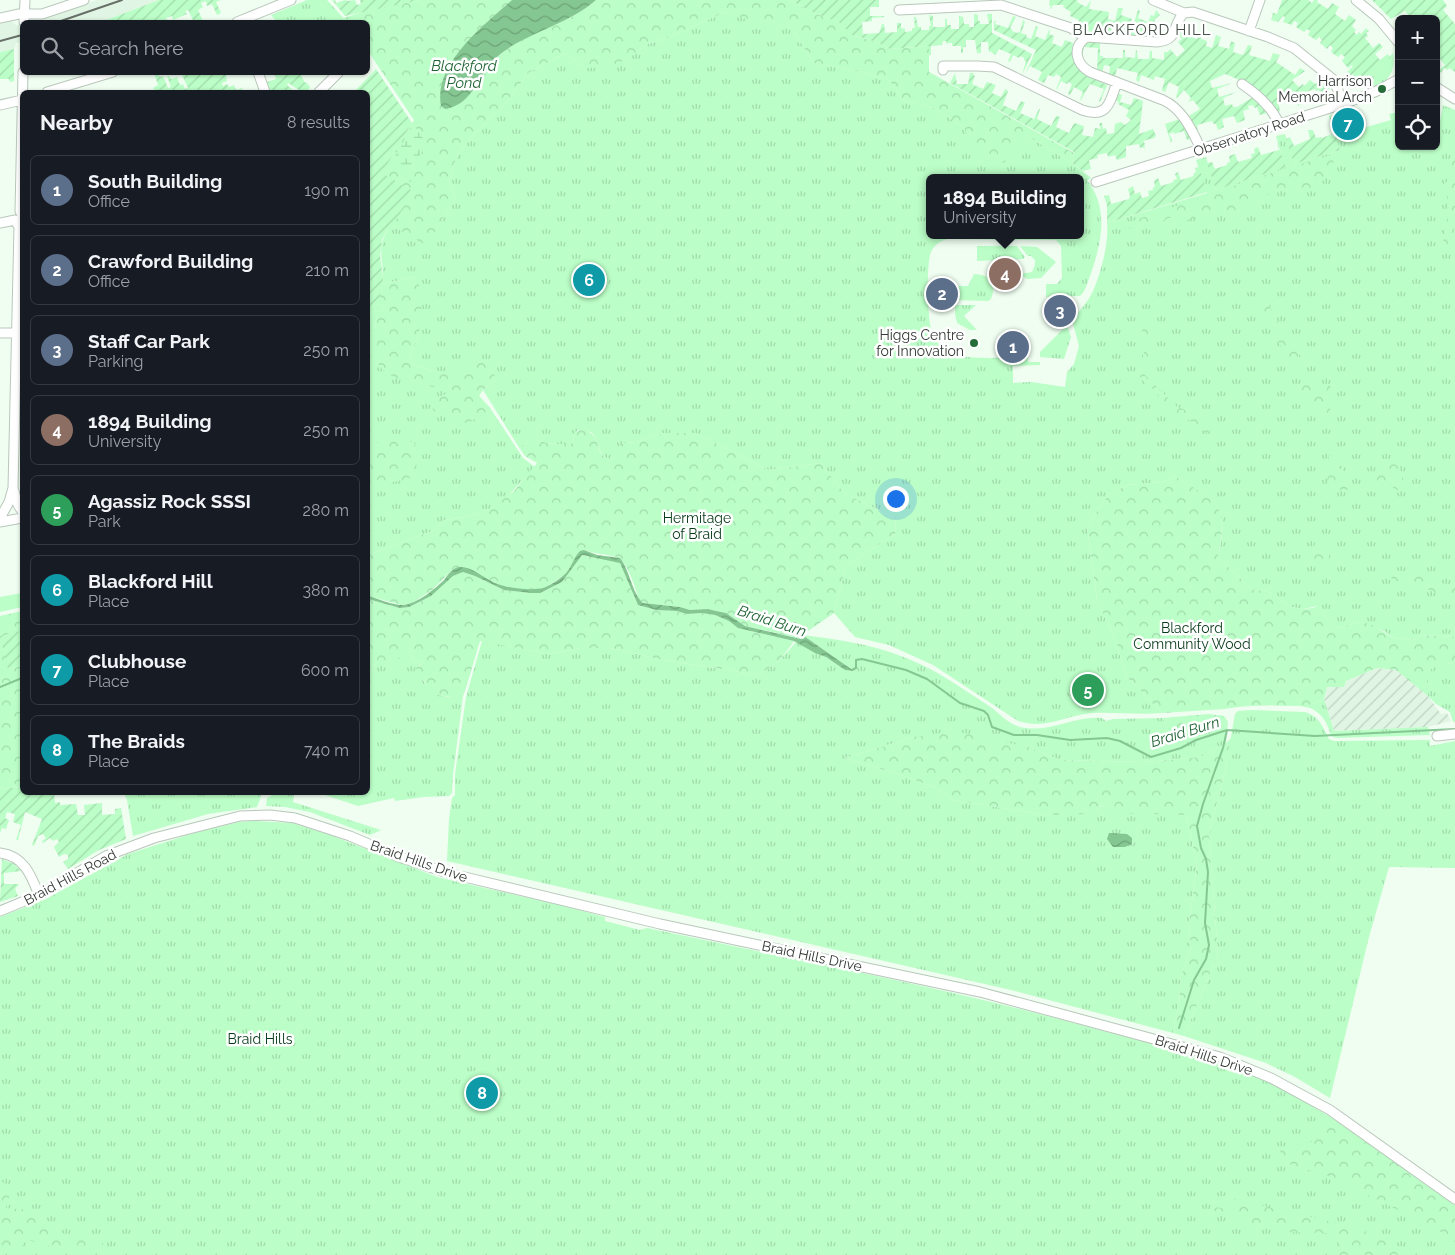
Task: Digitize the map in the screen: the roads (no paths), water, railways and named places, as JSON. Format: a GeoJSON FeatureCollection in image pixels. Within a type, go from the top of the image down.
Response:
{"type":"FeatureCollection","features":[{"type":"Feature","properties":{"kind":"street"},"geometry":{"type":"LineString","coordinates":[[24,18],[25,0]]}},
{"type":"Feature","properties":{"kind":"street"},"geometry":{"type":"LineString","coordinates":[[0,18],[24,18],[84,0]]}},
{"type":"Feature","properties":{"kind":"street"},"geometry":{"type":"LineString","coordinates":[[244,20],[291,0]]}},
{"type":"Feature","properties":{"kind":"street"},"geometry":{"type":"LineString","coordinates":[[1153,0],[1184,13],[1193,12],[1284,43],[1309,59],[1334,80],[1343,104]]}},
{"type":"Feature","properties":{"kind":"street"},"geometry":{"type":"LineString","coordinates":[[1249,31],[1260,0]]}},
{"type":"Feature","properties":{"kind":"street"},"geometry":{"type":"LineString","coordinates":[[1356,0],[1382,22],[1395,38]]}},
{"type":"Feature","properties":{"kind":"street"},"geometry":{"type":"LineString","coordinates":[[899,10],[1001,5],[1071,28],[1085,37],[1164,41],[1173,35],[1180,17],[1184,13]]}},
{"type":"Feature","properties":{"kind":"street"},"geometry":{"type":"LineString","coordinates":[[1085,37],[1077,50],[1080,64],[1090,72],[1163,100],[1173,106],[1185,120],[1201,149]]}},
{"type":"Feature","properties":{"kind":"street"},"geometry":{"type":"LineString","coordinates":[[943,70],[943,66],[994,67],[1082,110],[1090,112],[1101,112],[1107,107],[1117,82]]}},
{"type":"Feature","properties":{"kind":"street"},"geometry":{"type":"LineString","coordinates":[[22,90],[23,75]]}},
{"type":"Feature","properties":{"kind":"street"},"geometry":{"type":"LineString","coordinates":[[54,90],[103,75]]}},
{"type":"Feature","properties":{"kind":"street"},"geometry":{"type":"LineString","coordinates":[[259,75],[264,90]]}},
{"type":"Feature","properties":{"kind":"street"},"geometry":{"type":"LineString","coordinates":[[321,90],[336,75]]}},
{"type":"Feature","properties":{"kind":"street","name":"Observatory Road"},"geometry":{"type":"LineString","coordinates":[[1096,182],[1343,104],[1377,91],[1395,81]]}},
{"type":"Feature","properties":{"kind":"street"},"geometry":{"type":"LineString","coordinates":[[1242,84],[1265,103],[1280,124]]}},
{"type":"Feature","properties":{"kind":"street"},"geometry":{"type":"LineString","coordinates":[[1440,90],[1455,99]]}},
{"type":"Feature","properties":{"kind":"street"},"geometry":{"type":"LineString","coordinates":[[0,105],[20,100]]}},
{"type":"Feature","properties":{"kind":"street"},"geometry":{"type":"LineString","coordinates":[[0,223],[20,217],[13,488],[9,502],[0,518]]}},
{"type":"Feature","properties":{"kind":"street"},"geometry":{"type":"LineString","coordinates":[[0,333],[18,333]]}},
{"type":"Feature","properties":{"kind":"street"},"geometry":{"type":"LineString","coordinates":[[13,488],[20,508]]}},
{"type":"Feature","properties":{"kind":"street"},"geometry":{"type":"LineString","coordinates":[[0,522],[20,518]]}},
{"type":"Feature","properties":{"kind":"street"},"geometry":{"type":"LineString","coordinates":[[1437,736],[1455,734]]}},
{"type":"Feature","properties":{"kind":"street","name":"Braid Hills Drive"},"geometry":{"type":"LineString","coordinates":[[139,843],[232,818],[270,815],[295,818],[350,836],[399,857],[448,873],[652,922],[980,992],[1109,1026],[1220,1057],[1271,1078],[1330,1110],[1455,1199]]}},
{"type":"Feature","properties":{"kind":"street","name":"Braid Hills Road"},"geometry":{"type":"LineString","coordinates":[[0,910],[39,895],[98,861],[139,843]]}},
{"type":"Feature","properties":{"kind":"street"},"geometry":{"type":"LineString","coordinates":[[0,853],[11,855],[26,866],[39,895]]}},
{"type":"Feature","properties":{"kind":"water","name":"Blackford Pond"},"geometry":{"type":"Polygon","coordinates":[[[512,0],[596,0],[572,17],[507,49],[490,65],[469,96],[462,102],[445,109],[441,106],[441,90],[445,75],[453,61],[475,33],[512,0]]]}},
{"type":"Feature","properties":{"kind":"water"},"geometry":{"type":"Polygon","coordinates":[[[584,550],[597,555],[620,558],[636,594],[643,603],[690,610],[708,609],[726,613],[745,626],[801,639],[804,636],[854,671],[845,670],[826,657],[794,641],[738,628],[729,621],[715,615],[656,610],[638,605],[620,563],[582,555],[562,582],[540,593],[504,590],[463,572],[453,576],[431,596],[409,607],[400,608],[370,600],[370,596],[403,605],[414,602],[431,591],[459,567],[472,570],[491,581],[509,587],[524,589],[543,588],[564,575],[580,551],[584,550]]]}},
{"type":"Feature","properties":{"kind":"water"},"geometry":{"type":"Polygon","coordinates":[[[1109,833],[1127,834],[1132,838],[1132,844],[1125,847],[1113,847],[1107,839],[1109,833]]]}},
{"type":"Feature","properties":{"kind":"waterway","name":"Braid Burn"},"geometry":{"type":"LineString","coordinates":[[852,670],[856,668],[856,660],[862,659],[906,670],[927,679],[960,703],[984,711],[988,715],[992,727],[1014,735],[1037,735],[1070,740],[1107,738],[1120,741],[1151,757],[1181,748],[1196,740],[1227,730],[1315,736],[1455,729]]}},
{"type":"Feature","properties":{"kind":"waterway","name":"Braid Burn"},"geometry":{"type":"LineString","coordinates":[[0,687],[20,679]]}},
{"type":"Feature","properties":{"kind":"waterway"},"geometry":{"type":"LineString","coordinates":[[1179,1028],[1194,980],[1206,959],[1209,945],[1205,923],[1208,872],[1197,826],[1223,748],[1227,730]]}},
{"type":"Feature","properties":{"kind":"railway"},"geometry":{"type":"LineString","coordinates":[[64,20],[122,0]]}},
{"type":"Feature","properties":{"kind":"railway"},"geometry":{"type":"LineString","coordinates":[[0,41],[20,36]]}},
{"type":"Feature","properties":{"kind":"place","name":"Harrison Memorial Arch"},"geometry":{"type":"Point","coordinates":[1382,89]}},
{"type":"Feature","properties":{"kind":"place","name":"Clubhouse"},"geometry":{"type":"Point","coordinates":[1348,124]}},
{"type":"Feature","properties":{"kind":"place","name":"1894 Building"},"geometry":{"type":"Point","coordinates":[1005,274]}},
{"type":"Feature","properties":{"kind":"place","name":"Blackford Hill"},"geometry":{"type":"Point","coordinates":[589,280]}},
{"type":"Feature","properties":{"kind":"place","name":"Crawford Building"},"geometry":{"type":"Point","coordinates":[942,294]}},
{"type":"Feature","properties":{"kind":"place","name":"Staff Car Park"},"geometry":{"type":"Point","coordinates":[1060,311]}},
{"type":"Feature","properties":{"kind":"place","name":"Higgs Centre for Innovation"},"geometry":{"type":"Point","coordinates":[974,343]}},
{"type":"Feature","properties":{"kind":"place","name":"South Building"},"geometry":{"type":"Point","coordinates":[1013,347]}},
{"type":"Feature","properties":{"kind":"place","name":"Agassiz Rock SSSI"},"geometry":{"type":"Point","coordinates":[1088,690]}},
{"type":"Feature","properties":{"kind":"place","name":"The Braids"},"geometry":{"type":"Point","coordinates":[482,1093]}},
{"type":"Feature","properties":{"kind":"district","name":"BLACKFORD HILL"},"geometry":{"type":"Point","coordinates":[1142,30]}},
{"type":"Feature","properties":{"kind":"park label","name":"Hermitage of Braid"},"geometry":{"type":"Point","coordinates":[697,526]}},
{"type":"Feature","properties":{"kind":"park label","name":"Blackford Community Wood"},"geometry":{"type":"Point","coordinates":[1192,636]}},
{"type":"Feature","properties":{"kind":"park label","name":"Braid Hills"},"geometry":{"type":"Point","coordinates":[260,1039]}}]}
